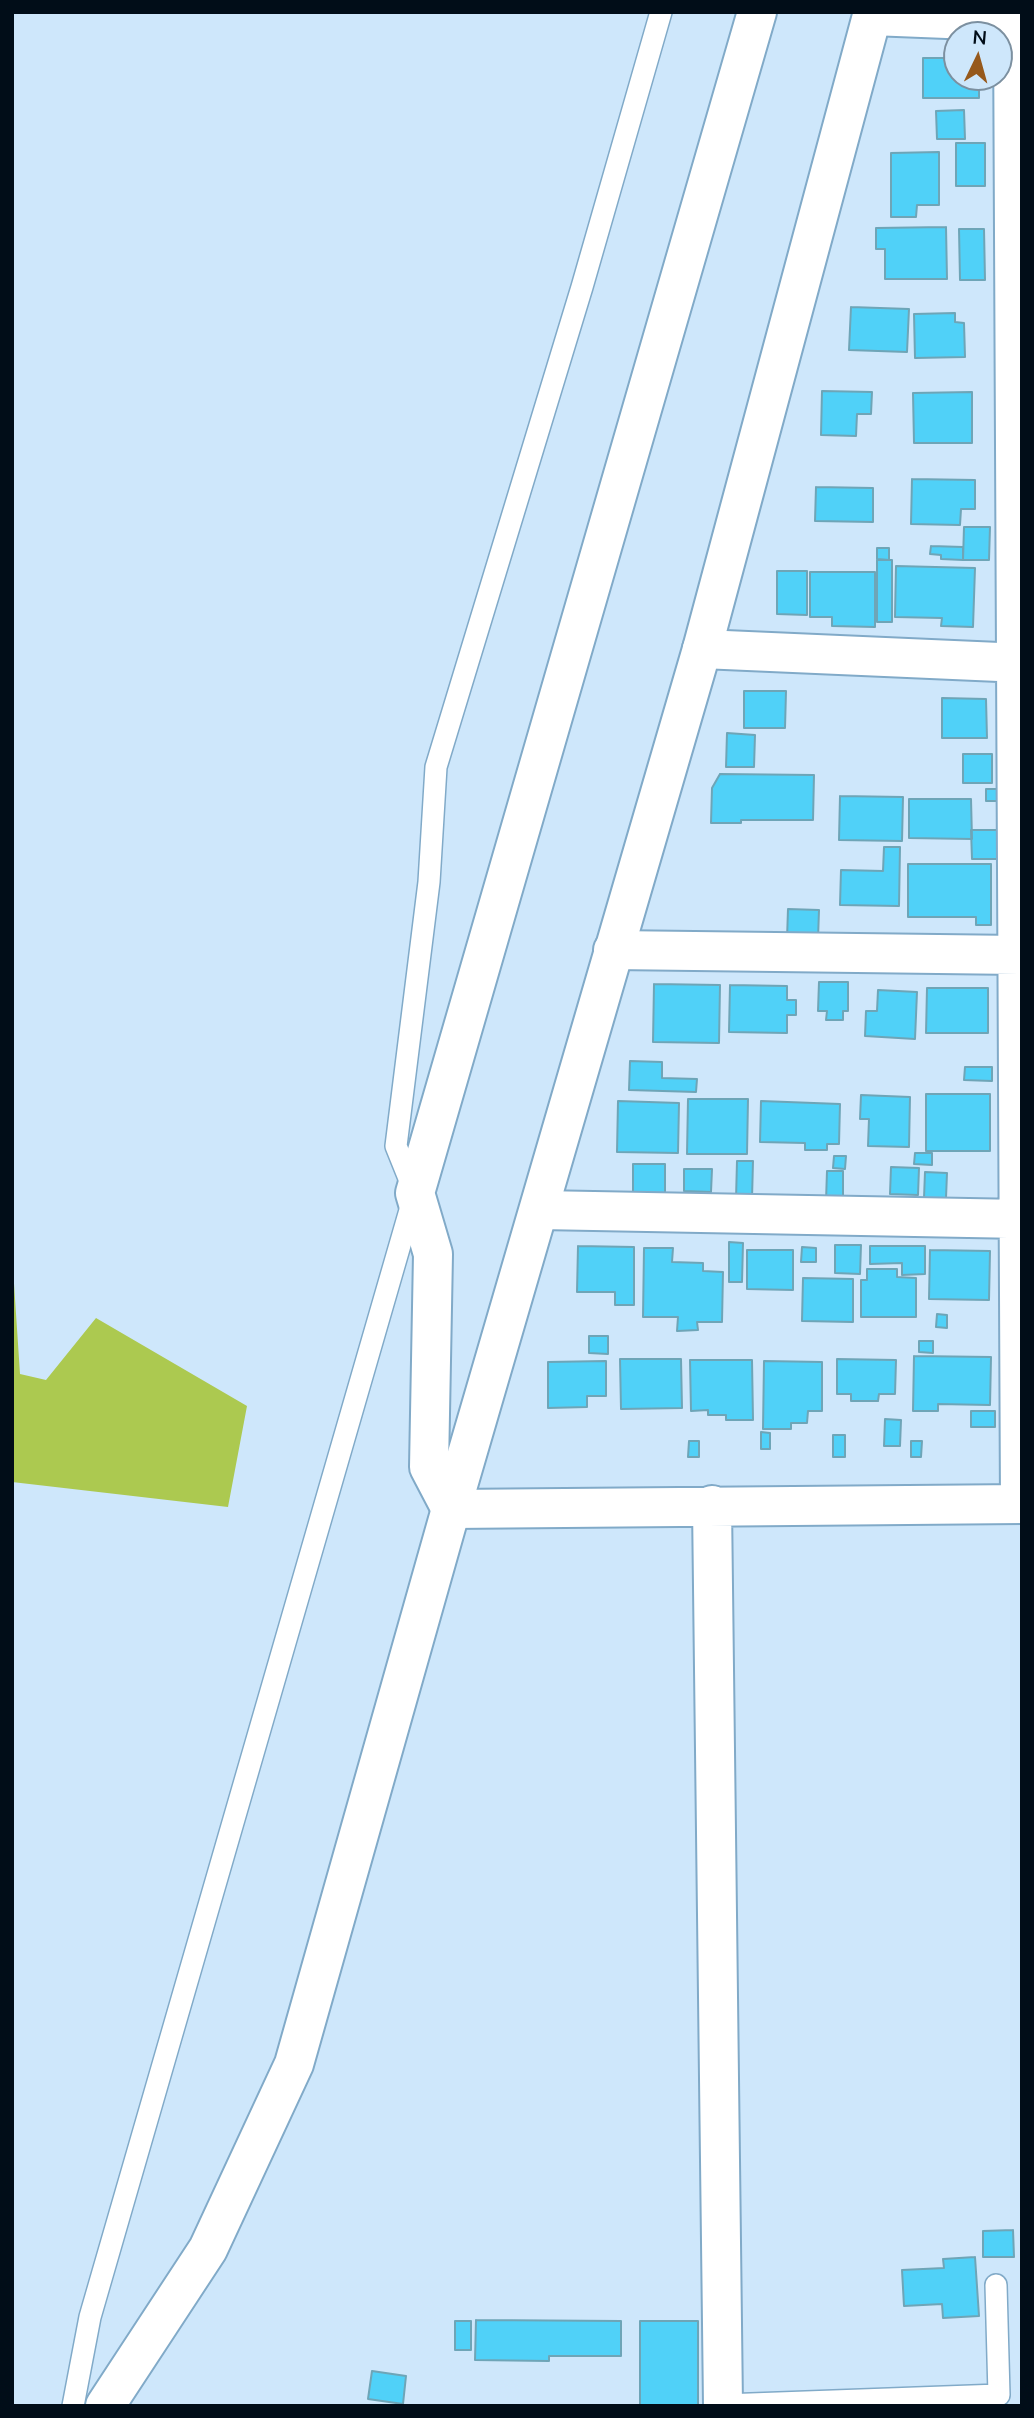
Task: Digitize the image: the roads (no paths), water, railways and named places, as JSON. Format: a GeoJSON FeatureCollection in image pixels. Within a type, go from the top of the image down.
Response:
{"type":"FeatureCollection","features":[{"type":"Feature","properties":{"kind":"street"},"geometry":{"type":"LineString","coordinates":[[451,1509],[429,1467],[433,1254],[415,1193],[757,12]]}},
{"type":"Feature","properties":{"kind":"street"},"geometry":{"type":"LineString","coordinates":[[105,2406],[208,2249],[294,2064],[451,1509],[702,649],[872,14],[1017,22],[1021,1504],[451,1509]]}},
{"type":"Feature","properties":{"kind":"street"},"geometry":{"type":"LineString","coordinates":[[702,649],[1018,663]]}},
{"type":"Feature","properties":{"kind":"street"},"geometry":{"type":"LineString","coordinates":[[613,950],[1019,955]]}},
{"type":"Feature","properties":{"kind":"street"},"geometry":{"type":"LineString","coordinates":[[540,1210],[1020,1219]]}},
{"type":"Feature","properties":{"kind":"street"},"geometry":{"type":"LineString","coordinates":[[712,1505],[723,2405]]}},
{"type":"Feature","properties":{"kind":"lane"},"geometry":{"type":"LineString","coordinates":[[73,2406],[90,2317],[415,1193],[396,1146],[429,882],[436,767],[582,287],[661,12]]}},
{"type":"Feature","properties":{"kind":"lane"},"geometry":{"type":"LineString","coordinates":[[723,2405],[999,2395],[996,2285]]}}]}
